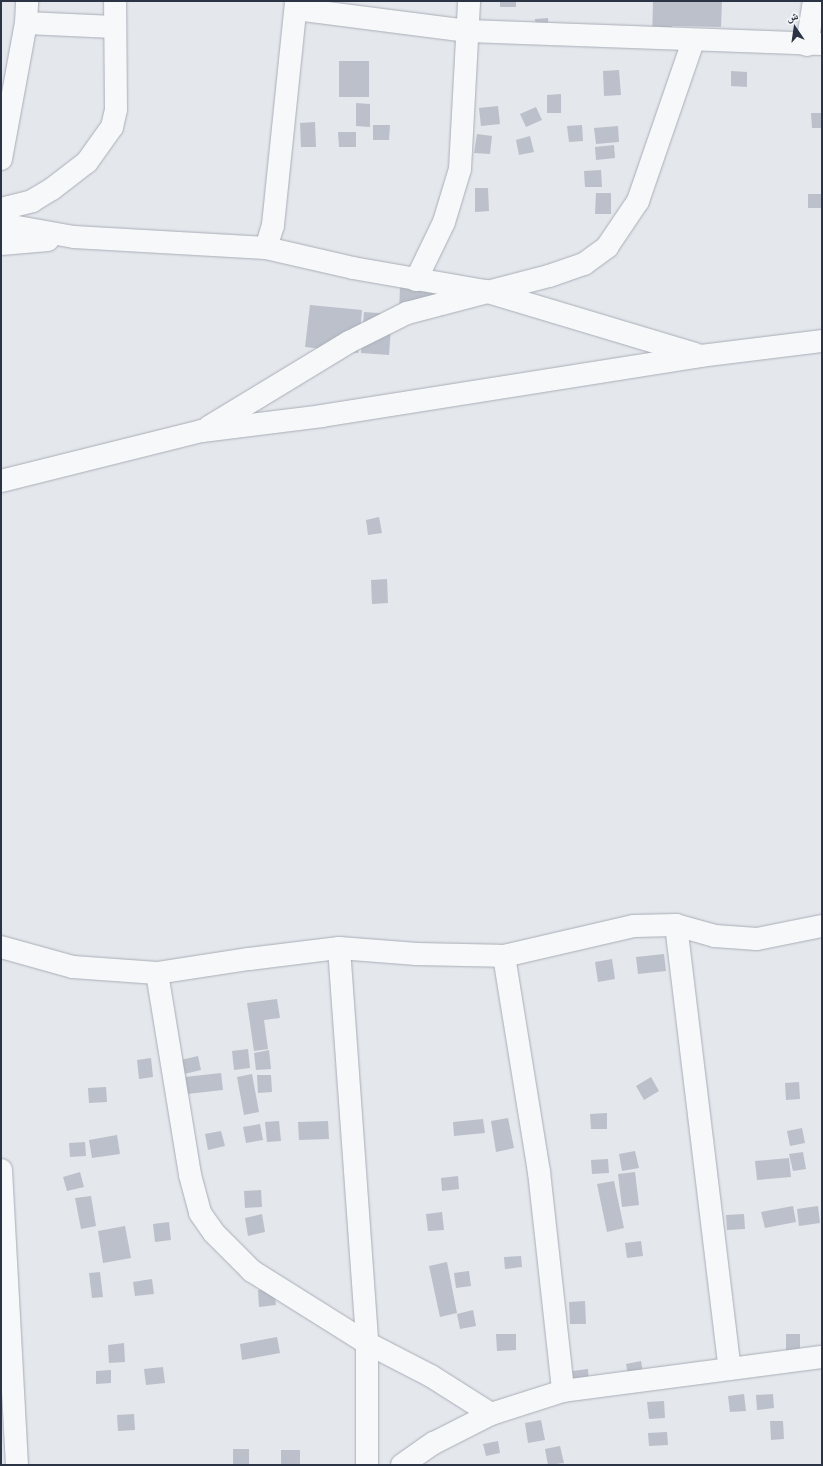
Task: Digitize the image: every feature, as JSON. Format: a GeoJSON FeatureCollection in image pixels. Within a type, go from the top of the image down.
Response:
{"type":"FeatureCollection","features":[{"type":"Feature","properties":{"kind":"street"},"geometry":{"type":"LineString","coordinates":[[1,159],[26,23],[27,1]]}},
{"type":"Feature","properties":{"kind":"street"},"geometry":{"type":"LineString","coordinates":[[1,209],[32,201],[52,189],[87,162],[112,126],[116,109],[114,27],[115,1]]}},
{"type":"Feature","properties":{"kind":"street"},"geometry":{"type":"LineString","coordinates":[[416,280],[444,222],[460,169],[469,1]]}},
{"type":"Feature","properties":{"kind":"street"},"geometry":{"type":"LineString","coordinates":[[266,248],[273,225],[296,5],[468,31],[814,45],[816,8]]}},
{"type":"Feature","properties":{"kind":"street"},"geometry":{"type":"LineString","coordinates":[[26,23],[114,27]]}},
{"type":"Feature","properties":{"kind":"street"},"geometry":{"type":"LineString","coordinates":[[202,431],[349,342],[387,322],[407,313],[485,291],[549,276],[584,264],[607,248],[638,201],[693,41]]}},
{"type":"Feature","properties":{"kind":"street"},"geometry":{"type":"LineString","coordinates":[[1,224],[74,237],[266,248],[416,280],[485,291],[700,356]]}},
{"type":"Feature","properties":{"kind":"street"},"geometry":{"type":"LineString","coordinates":[[1,244],[74,237]]}},
{"type":"Feature","properties":{"kind":"street"},"geometry":{"type":"LineString","coordinates":[[6,482],[202,431],[322,416],[700,356],[822,341]]}},
{"type":"Feature","properties":{"kind":"street"},"geometry":{"type":"LineString","coordinates":[[676,925],[730,1368]]}},
{"type":"Feature","properties":{"kind":"street"},"geometry":{"type":"LineString","coordinates":[[1,947],[73,967],[157,974],[249,959],[339,948],[418,954],[504,956],[634,926],[676,925],[715,936],[757,938],[822,926]]}},
{"type":"Feature","properties":{"kind":"street"},"geometry":{"type":"LineString","coordinates":[[339,948],[367,1343],[367,1465]]}},
{"type":"Feature","properties":{"kind":"street"},"geometry":{"type":"LineString","coordinates":[[504,956],[539,1172],[563,1391]]}},
{"type":"Feature","properties":{"kind":"street"},"geometry":{"type":"LineString","coordinates":[[157,974],[190,1175],[200,1212],[214,1233],[252,1271],[367,1343],[432,1376],[491,1414]]}},
{"type":"Feature","properties":{"kind":"street"},"geometry":{"type":"LineString","coordinates":[[1,1170],[17,1461]]}},
{"type":"Feature","properties":{"kind":"street"},"geometry":{"type":"LineString","coordinates":[[402,1465],[434,1443],[491,1414],[563,1391],[822,1357]]}},
{"type":"Feature","properties":{"kind":"street"},"geometry":{"type":"LineString","coordinates":[[1,1437],[17,1461]]}},
{"type":"Feature","properties":{"kind":"building"},"geometry":{"type":"Polygon","coordinates":[[[500,1],[516,1],[516,7],[500,7],[500,1]]]}},
{"type":"Feature","properties":{"kind":"building"},"geometry":{"type":"Polygon","coordinates":[[[653,1],[722,1],[721,27],[672,26],[671,40],[652,40],[653,1]]]}},
{"type":"Feature","properties":{"kind":"building"},"geometry":{"type":"Polygon","coordinates":[[[548,18],[549,34],[536,34],[535,19],[548,18]]]}},
{"type":"Feature","properties":{"kind":"building"},"geometry":{"type":"Polygon","coordinates":[[[339,61],[369,61],[369,97],[339,97],[339,61]]]}},
{"type":"Feature","properties":{"kind":"building"},"geometry":{"type":"Polygon","coordinates":[[[619,70],[621,95],[604,96],[603,71],[619,70]]]}},
{"type":"Feature","properties":{"kind":"building"},"geometry":{"type":"Polygon","coordinates":[[[731,71],[747,72],[747,87],[731,86],[731,71]]]}},
{"type":"Feature","properties":{"kind":"building"},"geometry":{"type":"Polygon","coordinates":[[[561,94],[561,113],[547,113],[547,95],[561,94]]]}},
{"type":"Feature","properties":{"kind":"building"},"geometry":{"type":"Polygon","coordinates":[[[356,103],[370,104],[370,127],[356,126],[356,103]]]}},
{"type":"Feature","properties":{"kind":"building"},"geometry":{"type":"Polygon","coordinates":[[[498,106],[500,124],[481,126],[479,108],[498,106]]]}},
{"type":"Feature","properties":{"kind":"building"},"geometry":{"type":"Polygon","coordinates":[[[536,107],[542,120],[526,127],[520,114],[536,107]]]}},
{"type":"Feature","properties":{"kind":"building"},"geometry":{"type":"Polygon","coordinates":[[[811,113],[822,113],[822,128],[812,128],[811,113]]]}},
{"type":"Feature","properties":{"kind":"building"},"geometry":{"type":"Polygon","coordinates":[[[315,122],[316,147],[301,147],[300,123],[315,122]]]}},
{"type":"Feature","properties":{"kind":"building"},"geometry":{"type":"Polygon","coordinates":[[[373,125],[390,125],[389,140],[373,140],[373,125]]]}},
{"type":"Feature","properties":{"kind":"building"},"geometry":{"type":"Polygon","coordinates":[[[582,125],[583,141],[569,142],[567,126],[582,125]]]}},
{"type":"Feature","properties":{"kind":"building"},"geometry":{"type":"Polygon","coordinates":[[[618,126],[619,142],[596,144],[594,128],[618,126]]]}},
{"type":"Feature","properties":{"kind":"building"},"geometry":{"type":"Polygon","coordinates":[[[338,132],[356,132],[356,147],[339,147],[338,132]]]}},
{"type":"Feature","properties":{"kind":"building"},"geometry":{"type":"Polygon","coordinates":[[[477,134],[492,136],[490,154],[474,153],[477,134]]]}},
{"type":"Feature","properties":{"kind":"building"},"geometry":{"type":"Polygon","coordinates":[[[530,136],[534,152],[519,155],[516,140],[530,136]]]}},
{"type":"Feature","properties":{"kind":"building"},"geometry":{"type":"Polygon","coordinates":[[[614,145],[615,158],[596,160],[595,147],[614,145]]]}},
{"type":"Feature","properties":{"kind":"building"},"geometry":{"type":"Polygon","coordinates":[[[601,170],[602,187],[585,187],[584,171],[601,170]]]}},
{"type":"Feature","properties":{"kind":"building"},"geometry":{"type":"Polygon","coordinates":[[[475,188],[488,188],[489,211],[475,212],[475,188]]]}},
{"type":"Feature","properties":{"kind":"building"},"geometry":{"type":"Polygon","coordinates":[[[596,193],[611,193],[611,214],[595,214],[596,193]]]}},
{"type":"Feature","properties":{"kind":"building"},"geometry":{"type":"Polygon","coordinates":[[[808,194],[821,194],[821,208],[808,208],[808,194]]]}},
{"type":"Feature","properties":{"kind":"building"},"geometry":{"type":"Polygon","coordinates":[[[400,285],[444,286],[443,316],[399,315],[400,285]]]}},
{"type":"Feature","properties":{"kind":"building"},"geometry":{"type":"Polygon","coordinates":[[[310,305],[362,310],[358,353],[305,347],[310,305]]]}},
{"type":"Feature","properties":{"kind":"building"},"geometry":{"type":"Polygon","coordinates":[[[364,312],[392,314],[389,355],[361,353],[364,312]]]}},
{"type":"Feature","properties":{"kind":"building"},"geometry":{"type":"Polygon","coordinates":[[[379,517],[382,533],[368,535],[366,520],[379,517]]]}},
{"type":"Feature","properties":{"kind":"building"},"geometry":{"type":"Polygon","coordinates":[[[387,579],[388,603],[372,604],[371,580],[387,579]]]}},
{"type":"Feature","properties":{"kind":"building"},"geometry":{"type":"Polygon","coordinates":[[[664,954],[666,971],[638,974],[636,957],[664,954]]]}},
{"type":"Feature","properties":{"kind":"building"},"geometry":{"type":"Polygon","coordinates":[[[612,959],[615,979],[598,982],[595,962],[612,959]]]}},
{"type":"Feature","properties":{"kind":"building"},"geometry":{"type":"Polygon","coordinates":[[[277,999],[280,1018],[264,1020],[268,1049],[254,1051],[247,1003],[277,999]]]}},
{"type":"Feature","properties":{"kind":"building"},"geometry":{"type":"Polygon","coordinates":[[[248,1049],[250,1068],[234,1070],[232,1051],[248,1049]]]}},
{"type":"Feature","properties":{"kind":"building"},"geometry":{"type":"Polygon","coordinates":[[[269,1050],[271,1069],[256,1070],[254,1053],[269,1050]]]}},
{"type":"Feature","properties":{"kind":"building"},"geometry":{"type":"Polygon","coordinates":[[[198,1056],[201,1070],[184,1074],[181,1060],[198,1056]]]}},
{"type":"Feature","properties":{"kind":"building"},"geometry":{"type":"Polygon","coordinates":[[[151,1058],[153,1077],[139,1079],[137,1060],[151,1058]]]}},
{"type":"Feature","properties":{"kind":"building"},"geometry":{"type":"Polygon","coordinates":[[[221,1073],[223,1090],[187,1094],[185,1077],[221,1073]]]}},
{"type":"Feature","properties":{"kind":"building"},"geometry":{"type":"Polygon","coordinates":[[[252,1074],[259,1112],[244,1115],[237,1077],[252,1074]]]}},
{"type":"Feature","properties":{"kind":"building"},"geometry":{"type":"Polygon","coordinates":[[[257,1075],[271,1075],[272,1092],[258,1093],[257,1075]]]}},
{"type":"Feature","properties":{"kind":"building"},"geometry":{"type":"Polygon","coordinates":[[[651,1077],[659,1091],[644,1100],[636,1086],[651,1077]]]}},
{"type":"Feature","properties":{"kind":"building"},"geometry":{"type":"Polygon","coordinates":[[[799,1082],[800,1099],[786,1100],[785,1083],[799,1082]]]}},
{"type":"Feature","properties":{"kind":"building"},"geometry":{"type":"Polygon","coordinates":[[[106,1087],[107,1102],[89,1103],[88,1088],[106,1087]]]}},
{"type":"Feature","properties":{"kind":"building"},"geometry":{"type":"Polygon","coordinates":[[[607,1113],[607,1129],[591,1129],[590,1114],[607,1113]]]}},
{"type":"Feature","properties":{"kind":"building"},"geometry":{"type":"Polygon","coordinates":[[[508,1118],[514,1148],[496,1152],[491,1121],[508,1118]]]}},
{"type":"Feature","properties":{"kind":"building"},"geometry":{"type":"Polygon","coordinates":[[[483,1119],[485,1133],[454,1136],[453,1122],[483,1119]]]}},
{"type":"Feature","properties":{"kind":"building"},"geometry":{"type":"Polygon","coordinates":[[[279,1121],[281,1141],[267,1142],[265,1122],[279,1121]]]}},
{"type":"Feature","properties":{"kind":"building"},"geometry":{"type":"Polygon","coordinates":[[[328,1121],[329,1139],[299,1140],[298,1122],[328,1121]]]}},
{"type":"Feature","properties":{"kind":"building"},"geometry":{"type":"Polygon","coordinates":[[[260,1124],[263,1140],[246,1143],[243,1127],[260,1124]]]}},
{"type":"Feature","properties":{"kind":"building"},"geometry":{"type":"Polygon","coordinates":[[[802,1128],[805,1143],[790,1146],[787,1131],[802,1128]]]}},
{"type":"Feature","properties":{"kind":"building"},"geometry":{"type":"Polygon","coordinates":[[[221,1131],[225,1146],[208,1150],[205,1134],[221,1131]]]}},
{"type":"Feature","properties":{"kind":"building"},"geometry":{"type":"Polygon","coordinates":[[[117,1135],[120,1154],[92,1158],[89,1140],[117,1135]]]}},
{"type":"Feature","properties":{"kind":"building"},"geometry":{"type":"Polygon","coordinates":[[[85,1142],[86,1156],[70,1157],[69,1143],[85,1142]]]}},
{"type":"Feature","properties":{"kind":"building"},"geometry":{"type":"Polygon","coordinates":[[[635,1151],[639,1168],[622,1171],[619,1154],[635,1151]]]}},
{"type":"Feature","properties":{"kind":"building"},"geometry":{"type":"Polygon","coordinates":[[[803,1152],[806,1169],[793,1171],[789,1154],[803,1152]]]}},
{"type":"Feature","properties":{"kind":"building"},"geometry":{"type":"Polygon","coordinates":[[[789,1158],[791,1177],[757,1180],[755,1161],[789,1158]]]}},
{"type":"Feature","properties":{"kind":"building"},"geometry":{"type":"Polygon","coordinates":[[[608,1159],[609,1173],[592,1174],[591,1160],[608,1159]]]}},
{"type":"Feature","properties":{"kind":"building"},"geometry":{"type":"Polygon","coordinates":[[[80,1172],[84,1187],[67,1191],[63,1177],[80,1172]]]}},
{"type":"Feature","properties":{"kind":"building"},"geometry":{"type":"Polygon","coordinates":[[[635,1172],[639,1205],[622,1207],[618,1174],[635,1172]]]}},
{"type":"Feature","properties":{"kind":"building"},"geometry":{"type":"Polygon","coordinates":[[[458,1176],[459,1189],[442,1191],[441,1178],[458,1176]]]}},
{"type":"Feature","properties":{"kind":"building"},"geometry":{"type":"Polygon","coordinates":[[[614,1181],[624,1228],[607,1232],[597,1184],[614,1181]]]}},
{"type":"Feature","properties":{"kind":"building"},"geometry":{"type":"Polygon","coordinates":[[[261,1190],[262,1207],[245,1208],[244,1191],[261,1190]]]}},
{"type":"Feature","properties":{"kind":"building"},"geometry":{"type":"Polygon","coordinates":[[[91,1196],[96,1226],[81,1229],[75,1198],[91,1196]]]}},
{"type":"Feature","properties":{"kind":"building"},"geometry":{"type":"Polygon","coordinates":[[[793,1206],[796,1222],[765,1228],[761,1212],[793,1206]]]}},
{"type":"Feature","properties":{"kind":"building"},"geometry":{"type":"Polygon","coordinates":[[[818,1206],[820,1223],[799,1226],[797,1209],[818,1206]]]}},
{"type":"Feature","properties":{"kind":"building"},"geometry":{"type":"Polygon","coordinates":[[[442,1212],[444,1230],[428,1231],[426,1214],[442,1212]]]}},
{"type":"Feature","properties":{"kind":"building"},"geometry":{"type":"Polygon","coordinates":[[[262,1214],[265,1232],[248,1236],[245,1218],[262,1214]]]}},
{"type":"Feature","properties":{"kind":"building"},"geometry":{"type":"Polygon","coordinates":[[[744,1214],[745,1229],[727,1230],[726,1215],[744,1214]]]}},
{"type":"Feature","properties":{"kind":"building"},"geometry":{"type":"Polygon","coordinates":[[[169,1222],[171,1240],[155,1242],[153,1224],[169,1222]]]}},
{"type":"Feature","properties":{"kind":"building"},"geometry":{"type":"Polygon","coordinates":[[[125,1226],[131,1258],[103,1263],[98,1231],[125,1226]]]}},
{"type":"Feature","properties":{"kind":"building"},"geometry":{"type":"Polygon","coordinates":[[[641,1241],[643,1256],[627,1258],[625,1243],[641,1241]]]}},
{"type":"Feature","properties":{"kind":"building"},"geometry":{"type":"Polygon","coordinates":[[[521,1256],[522,1267],[505,1269],[504,1257],[521,1256]]]}},
{"type":"Feature","properties":{"kind":"building"},"geometry":{"type":"Polygon","coordinates":[[[447,1262],[457,1313],[440,1317],[429,1266],[447,1262]]]}},
{"type":"Feature","properties":{"kind":"building"},"geometry":{"type":"Polygon","coordinates":[[[469,1271],[471,1286],[456,1288],[454,1273],[469,1271]]]}},
{"type":"Feature","properties":{"kind":"building"},"geometry":{"type":"Polygon","coordinates":[[[100,1272],[103,1297],[92,1298],[89,1273],[100,1272]]]}},
{"type":"Feature","properties":{"kind":"building"},"geometry":{"type":"Polygon","coordinates":[[[152,1279],[154,1294],[135,1296],[133,1282],[152,1279]]]}},
{"type":"Feature","properties":{"kind":"building"},"geometry":{"type":"Polygon","coordinates":[[[274,1289],[276,1305],[259,1307],[258,1290],[274,1289]]]}},
{"type":"Feature","properties":{"kind":"building"},"geometry":{"type":"Polygon","coordinates":[[[585,1301],[586,1324],[570,1324],[569,1302],[585,1301]]]}},
{"type":"Feature","properties":{"kind":"building"},"geometry":{"type":"Polygon","coordinates":[[[473,1310],[476,1326],[460,1329],[457,1314],[473,1310]]]}},
{"type":"Feature","properties":{"kind":"building"},"geometry":{"type":"Polygon","coordinates":[[[496,1334],[516,1334],[516,1350],[497,1351],[496,1334]]]}},
{"type":"Feature","properties":{"kind":"building"},"geometry":{"type":"Polygon","coordinates":[[[786,1334],[800,1334],[800,1351],[786,1351],[786,1334]]]}},
{"type":"Feature","properties":{"kind":"building"},"geometry":{"type":"Polygon","coordinates":[[[277,1337],[280,1353],[242,1360],[240,1344],[277,1337]]]}},
{"type":"Feature","properties":{"kind":"building"},"geometry":{"type":"Polygon","coordinates":[[[124,1343],[125,1362],[109,1363],[108,1345],[124,1343]]]}},
{"type":"Feature","properties":{"kind":"building"},"geometry":{"type":"Polygon","coordinates":[[[641,1361],[644,1378],[629,1381],[626,1364],[641,1361]]]}},
{"type":"Feature","properties":{"kind":"building"},"geometry":{"type":"Polygon","coordinates":[[[163,1367],[165,1383],[146,1385],[144,1369],[163,1367]]]}},
{"type":"Feature","properties":{"kind":"building"},"geometry":{"type":"Polygon","coordinates":[[[588,1369],[589,1386],[573,1387],[572,1371],[588,1369]]]}},
{"type":"Feature","properties":{"kind":"building"},"geometry":{"type":"Polygon","coordinates":[[[111,1370],[111,1383],[96,1384],[96,1371],[111,1370]]]}},
{"type":"Feature","properties":{"kind":"building"},"geometry":{"type":"Polygon","coordinates":[[[744,1394],[746,1411],[730,1412],[728,1396],[744,1394]]]}},
{"type":"Feature","properties":{"kind":"building"},"geometry":{"type":"Polygon","coordinates":[[[773,1394],[774,1408],[757,1410],[756,1395],[773,1394]]]}},
{"type":"Feature","properties":{"kind":"building"},"geometry":{"type":"Polygon","coordinates":[[[664,1401],[665,1418],[649,1419],[647,1402],[664,1401]]]}},
{"type":"Feature","properties":{"kind":"building"},"geometry":{"type":"Polygon","coordinates":[[[134,1414],[135,1430],[118,1431],[117,1415],[134,1414]]]}},
{"type":"Feature","properties":{"kind":"building"},"geometry":{"type":"Polygon","coordinates":[[[541,1420],[545,1440],[528,1443],[525,1423],[541,1420]]]}},
{"type":"Feature","properties":{"kind":"building"},"geometry":{"type":"Polygon","coordinates":[[[770,1421],[783,1421],[784,1439],[771,1440],[770,1421]]]}},
{"type":"Feature","properties":{"kind":"building"},"geometry":{"type":"Polygon","coordinates":[[[667,1432],[668,1445],[649,1446],[648,1433],[667,1432]]]}},
{"type":"Feature","properties":{"kind":"building"},"geometry":{"type":"Polygon","coordinates":[[[498,1441],[500,1453],[486,1456],[483,1444],[498,1441]]]}},
{"type":"Feature","properties":{"kind":"building"},"geometry":{"type":"Polygon","coordinates":[[[560,1446],[564,1463],[548,1465],[545,1449],[560,1446]]]}},
{"type":"Feature","properties":{"kind":"building"},"geometry":{"type":"Polygon","coordinates":[[[233,1449],[249,1449],[249,1465],[233,1465],[233,1449]]]}},
{"type":"Feature","properties":{"kind":"building"},"geometry":{"type":"Polygon","coordinates":[[[281,1450],[300,1450],[300,1465],[281,1465],[281,1450]]]}}]}
